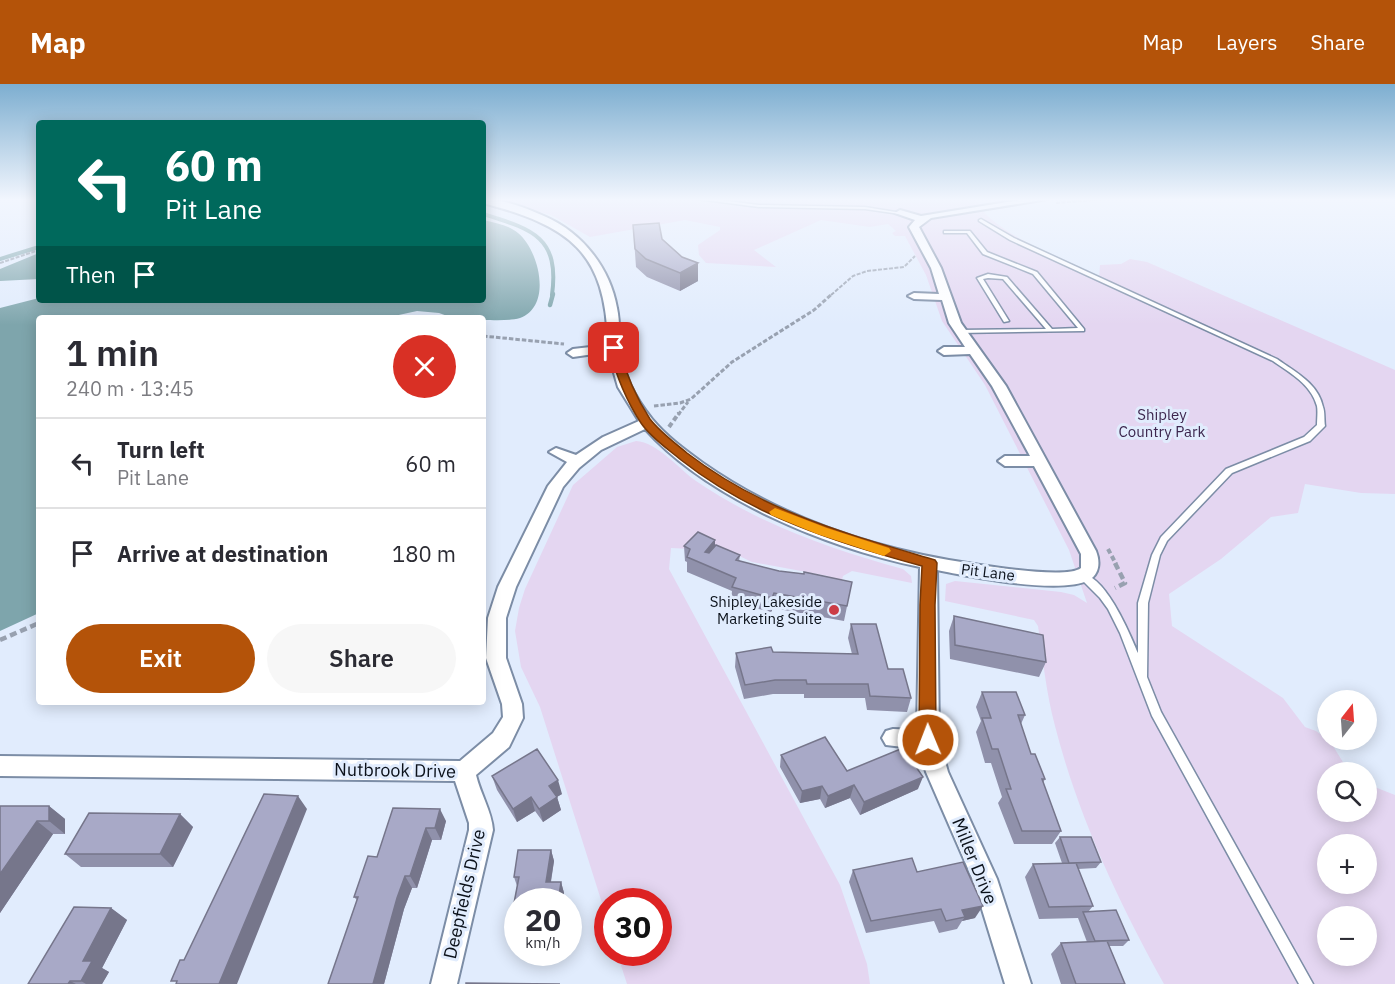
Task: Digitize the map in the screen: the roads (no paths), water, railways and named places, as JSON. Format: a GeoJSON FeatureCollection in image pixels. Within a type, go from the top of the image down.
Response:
{"type":"FeatureCollection","features":[{"type":"Feature","properties":{"kind":"street","name":"Pit Lane"},"geometry":{"type":"LineString","coordinates":[[578,241],[598,270],[608,291],[613,317],[614,348],[620,375],[636,406],[652,428],[702,470],[758,504],[849,541],[930,563],[1011,576],[1058,578],[1082,576]]}},
{"type":"Feature","properties":{"kind":"street"},"geometry":{"type":"LineString","coordinates":[[921,241],[936,268],[960,332],[999,386],[1088,551],[1091,565],[1082,576]]}},
{"type":"Feature","properties":{"kind":"street"},"geometry":{"type":"LineString","coordinates":[[914,296],[945,297]]}},
{"type":"Feature","properties":{"kind":"street"},"geometry":{"type":"LineString","coordinates":[[573,352],[614,348]]}},
{"type":"Feature","properties":{"kind":"street"},"geometry":{"type":"LineString","coordinates":[[944,351],[972,350]]}},
{"type":"Feature","properties":{"kind":"street","name":"Nutbrook Drive"},"geometry":{"type":"LineString","coordinates":[[0,766],[227,766],[464,771],[501,740],[513,717],[512,704],[496,658],[497,618],[507,586],[556,486],[564,475],[579,462],[614,436],[652,428]]}},
{"type":"Feature","properties":{"kind":"street"},"geometry":{"type":"LineString","coordinates":[[556,452],[579,462]]}},
{"type":"Feature","properties":{"kind":"street"},"geometry":{"type":"LineString","coordinates":[[1005,461],[1040,461]]}},
{"type":"Feature","properties":{"kind":"street","name":"Miller Drive"},"geometry":{"type":"LineString","coordinates":[[930,563],[927,605],[928,740],[937,772],[985,879],[1018,984]]}},
{"type":"Feature","properties":{"kind":"street"},"geometry":{"type":"LineString","coordinates":[[893,738],[928,740]]}},
{"type":"Feature","properties":{"kind":"street","name":"Deepfields Drive"},"geometry":{"type":"LineString","coordinates":[[444,984],[481,830],[481,823],[468,790],[464,771]]}},
{"type":"Feature","properties":{"kind":"lane"},"geometry":{"type":"LineString","coordinates":[[960,332],[1082,330],[1035,273],[985,253],[975,241]]}},
{"type":"Feature","properties":{"kind":"lane"},"geometry":{"type":"LineString","coordinates":[[1015,241],[1275,360],[1307,383],[1320,406],[1322,420],[1319,430],[1306,439],[1229,471],[1164,539],[1155,555],[1143,603],[1142,677]]}},
{"type":"Feature","properties":{"kind":"lane"},"geometry":{"type":"LineString","coordinates":[[1006,321],[980,278],[988,276],[1005,278],[1051,331]]}},
{"type":"Feature","properties":{"kind":"lane"},"geometry":{"type":"LineString","coordinates":[[1082,576],[1104,593],[1164,729],[1306,984]]}},
{"type":"Feature","properties":{"kind":"waterway"},"geometry":{"type":"LineString","coordinates":[[541,241],[546,247],[551,260],[552,295]]}},
{"type":"Feature","properties":{"kind":"waterway"},"geometry":{"type":"LineString","coordinates":[[0,259],[36,248]]}},
{"type":"Feature","properties":{"kind":"waterway"},"geometry":{"type":"LineString","coordinates":[[550,305],[553,294]]}},
{"type":"Feature","properties":{"kind":"place","name":"Shipley Lakeside Marketing Suite"},"geometry":{"type":"Point","coordinates":[834,610]}},
{"type":"Feature","properties":{"kind":"park label","name":"Shipley Country Park"},"geometry":{"type":"Point","coordinates":[1162,422]}}]}
